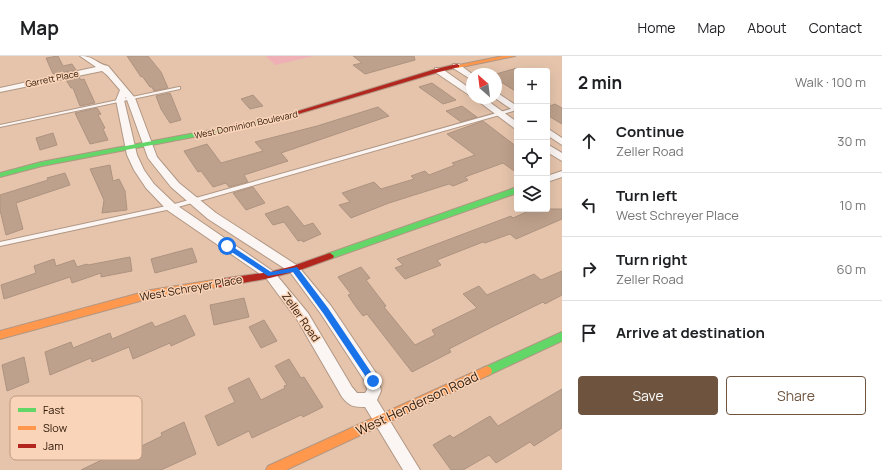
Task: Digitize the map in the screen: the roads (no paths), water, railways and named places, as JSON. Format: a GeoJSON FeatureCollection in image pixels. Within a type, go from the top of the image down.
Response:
{"type":"FeatureCollection","features":[{"type":"Feature","properties":{"kind":"street","name":"Zeller Road"},"geometry":{"type":"LineString","coordinates":[[84,56],[105,68],[116,78],[125,96],[147,145],[162,171],[175,185],[212,216],[294,269],[326,310],[373,381],[374,391],[369,400],[354,400],[347,392],[303,317],[270,274],[171,207],[150,186],[139,170],[130,148],[125,96]]}},
{"type":"Feature","properties":{"kind":"street","name":"West Dominion Boulevard"},"geometry":{"type":"LineString","coordinates":[[0,175],[41,164],[270,122],[438,70],[512,56]]}},
{"type":"Feature","properties":{"kind":"street"},"geometry":{"type":"LineString","coordinates":[[456,66],[466,74]]}},
{"type":"Feature","properties":{"kind":"street","name":"Garrett Place"},"geometry":{"type":"LineString","coordinates":[[0,90],[105,68]]}},
{"type":"Feature","properties":{"kind":"street"},"geometry":{"type":"LineString","coordinates":[[438,70],[466,90]]}},
{"type":"Feature","properties":{"kind":"street"},"geometry":{"type":"LineString","coordinates":[[502,99],[514,108]]}},
{"type":"Feature","properties":{"kind":"street"},"geometry":{"type":"LineString","coordinates":[[486,104],[514,124]]}},
{"type":"Feature","properties":{"kind":"street"},"geometry":{"type":"LineString","coordinates":[[550,133],[562,142]]}},
{"type":"Feature","properties":{"kind":"street"},"geometry":{"type":"LineString","coordinates":[[550,149],[562,158]]}},
{"type":"Feature","properties":{"kind":"street"},"geometry":{"type":"LineString","coordinates":[[550,178],[562,174]]}},
{"type":"Feature","properties":{"kind":"street","name":"West Schreyer Place"},"geometry":{"type":"LineString","coordinates":[[0,335],[151,294],[294,269],[514,191]]}},
{"type":"Feature","properties":{"kind":"street","name":"West Henderson Road"},"geometry":{"type":"LineString","coordinates":[[272,470],[562,336]]}},
{"type":"Feature","properties":{"kind":"street"},"geometry":{"type":"LineString","coordinates":[[369,400],[412,470]]}},
{"type":"Feature","properties":{"kind":"lane"},"geometry":{"type":"LineString","coordinates":[[0,126],[125,96],[179,88]]}},
{"type":"Feature","properties":{"kind":"lane"},"geometry":{"type":"LineString","coordinates":[[0,244],[171,207],[514,110]]}}]}
